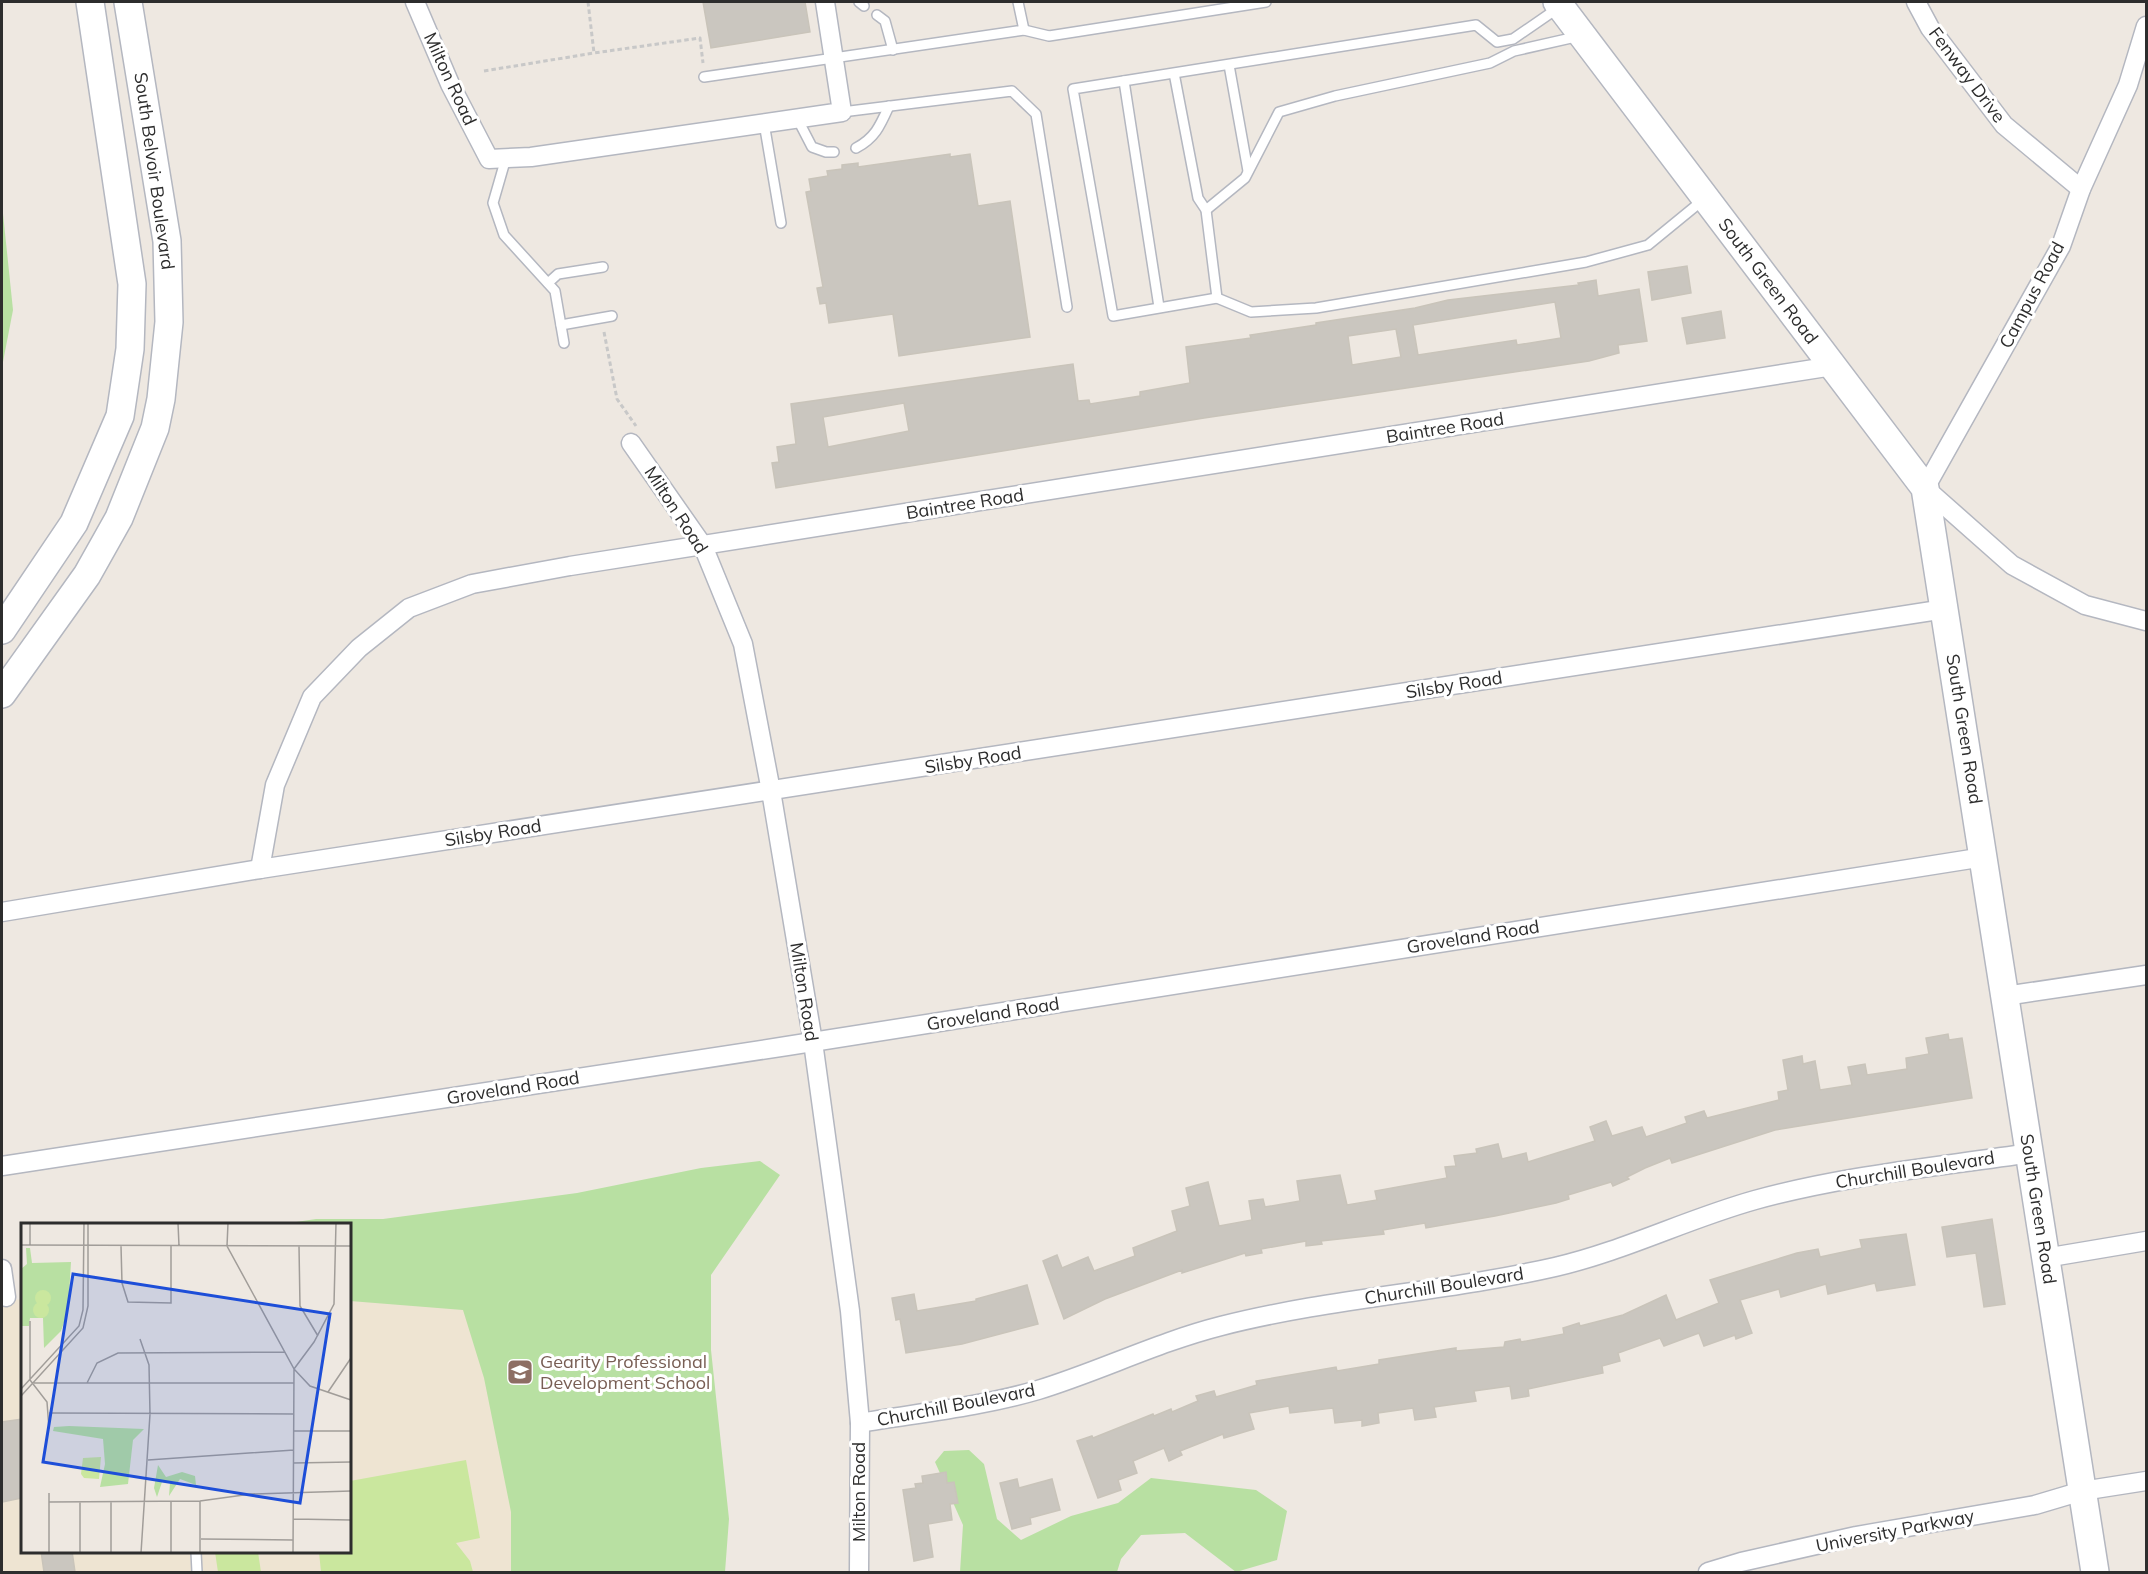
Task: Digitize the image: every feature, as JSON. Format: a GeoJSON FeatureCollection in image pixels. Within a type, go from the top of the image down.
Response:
{"type":"FeatureCollection","features":[{"type":"Feature","properties":{"kind":"main road","name":"South Belvoir Boulevard"},"geometry":{"type":"LineString","coordinates":[[2,630],[74,523],[120,416],[128,360],[132,284],[90,2]]}},
{"type":"Feature","properties":{"kind":"main road","name":"South Belvoir Boulevard"},"geometry":{"type":"LineString","coordinates":[[2,694],[87,575],[119,518],[155,428],[161,399],[169,322],[167,242],[128,2]]}},
{"type":"Feature","properties":{"kind":"main road","name":"South Green Road"},"geometry":{"type":"LineString","coordinates":[[1562,3],[1581,36],[1925,488],[2095,1572]]}},
{"type":"Feature","properties":{"kind":"street","name":"Milton Road"},"geometry":{"type":"LineString","coordinates":[[415,2],[450,84],[489,159],[531,157],[842,112]]}},
{"type":"Feature","properties":{"kind":"street"},"geometry":{"type":"LineString","coordinates":[[825,2],[842,112]]}},
{"type":"Feature","properties":{"kind":"street","name":"Fenway Drive"},"geometry":{"type":"LineString","coordinates":[[1916,2],[1930,28],[2004,125],[2081,189]]}},
{"type":"Feature","properties":{"kind":"street","name":"Campus Road"},"geometry":{"type":"LineString","coordinates":[[1925,488],[2061,246],[2081,189],[2128,85],[2146,26]]}},
{"type":"Feature","properties":{"kind":"street","name":"Baintree Road"},"geometry":{"type":"LineString","coordinates":[[260,869],[275,785],[312,697],[359,648],[410,608],[472,584],[570,566],[1833,366]]}},
{"type":"Feature","properties":{"kind":"street","name":"Milton Road"},"geometry":{"type":"LineString","coordinates":[[631,443],[703,546],[743,644],[771,791],[813,1042],[850,1311],[860,1423],[859,1572]]}},
{"type":"Feature","properties":{"kind":"street"},"geometry":{"type":"LineString","coordinates":[[1925,488],[2012,565],[2085,605],[2146,621]]}},
{"type":"Feature","properties":{"kind":"street","name":"Silsby Road"},"geometry":{"type":"LineString","coordinates":[[2,912],[260,869],[1945,609]]}},
{"type":"Feature","properties":{"kind":"street","name":"Groveland Road"},"geometry":{"type":"LineString","coordinates":[[2,1166],[813,1042],[1984,857]]}},
{"type":"Feature","properties":{"kind":"street"},"geometry":{"type":"LineString","coordinates":[[2005,996],[2146,975]]}},
{"type":"Feature","properties":{"kind":"street","name":"Churchill Boulevard"},"geometry":{"type":"LineString","coordinates":[[860,1423],[1012,1397],[1064,1382],[1171,1341],[1254,1318],[1555,1267],[1610,1252],[1735,1206],[1799,1190],[2030,1153]]}},
{"type":"Feature","properties":{"kind":"street"},"geometry":{"type":"LineString","coordinates":[[2045,1258],[2146,1241]]}},
{"type":"Feature","properties":{"kind":"street"},"geometry":{"type":"LineString","coordinates":[[2,1269],[6,1298]]}},
{"type":"Feature","properties":{"kind":"street","name":"University Parkway"},"geometry":{"type":"LineString","coordinates":[[1708,1572],[1856,1536],[2035,1505],[2082,1491],[2146,1481]]}},
{"type":"Feature","properties":{"kind":"lane"},"geometry":{"type":"LineString","coordinates":[[1018,2],[1024,30]]}},
{"type":"Feature","properties":{"kind":"lane"},"geometry":{"type":"LineString","coordinates":[[704,77],[1024,30],[1049,36],[1266,2]]}},
{"type":"Feature","properties":{"kind":"lane"},"geometry":{"type":"LineString","coordinates":[[1562,3],[1513,39],[1497,42],[1476,26],[1073,89],[1113,316],[1217,298],[1251,312],[1316,308],[1586,262],[1648,245],[1705,198]]}},
{"type":"Feature","properties":{"kind":"lane"},"geometry":{"type":"LineString","coordinates":[[877,15],[885,21],[893,50]]}},
{"type":"Feature","properties":{"kind":"lane"},"geometry":{"type":"LineString","coordinates":[[1206,210],[1245,178],[1279,112],[1335,96],[1490,63],[1514,51],[1581,36]]}},
{"type":"Feature","properties":{"kind":"lane"},"geometry":{"type":"LineString","coordinates":[[1229,65],[1248,171]]}},
{"type":"Feature","properties":{"kind":"lane"},"geometry":{"type":"LineString","coordinates":[[1174,73],[1198,198],[1206,210],[1217,298]]}},
{"type":"Feature","properties":{"kind":"lane"},"geometry":{"type":"LineString","coordinates":[[1124,81],[1159,307]]}},
{"type":"Feature","properties":{"kind":"lane"},"geometry":{"type":"LineString","coordinates":[[842,112],[1012,91],[1036,114],[1067,307]]}},
{"type":"Feature","properties":{"kind":"lane"},"geometry":{"type":"LineString","coordinates":[[856,148],[871,140],[889,106]]}},
{"type":"Feature","properties":{"kind":"lane"},"geometry":{"type":"LineString","coordinates":[[797,118],[812,147],[834,152]]}},
{"type":"Feature","properties":{"kind":"lane"},"geometry":{"type":"LineString","coordinates":[[764,123],[781,223]]}},
{"type":"Feature","properties":{"kind":"lane"},"geometry":{"type":"LineString","coordinates":[[506,158],[493,203],[504,235],[555,291],[564,343]]}},
{"type":"Feature","properties":{"kind":"lane"},"geometry":{"type":"LineString","coordinates":[[548,283],[558,274],[603,267]]}},
{"type":"Feature","properties":{"kind":"lane"},"geometry":{"type":"LineString","coordinates":[[561,325],[607,317]]}},
{"type":"Feature","properties":{"kind":"lane"},"geometry":{"type":"LineString","coordinates":[[196,1553],[197,1572]]}},
{"type":"Feature","properties":{"kind":"path"},"geometry":{"type":"LineString","coordinates":[[588,2],[594,53]]}},
{"type":"Feature","properties":{"kind":"path"},"geometry":{"type":"LineString","coordinates":[[484,71],[700,38],[704,77]]}},
{"type":"Feature","properties":{"kind":"path"},"geometry":{"type":"LineString","coordinates":[[607,317],[617,399],[643,438],[631,443]]}},
{"type":"Feature","properties":{"kind":"shaded area","name":"Gearity Professional Development School"},"geometry":{"type":"Polygon","coordinates":[[[672,1193],[702,1572],[2,1572],[2,1302],[21,1299],[21,1553],[351,1553],[351,1245],[672,1193]]]}},
{"type":"Feature","properties":{"kind":"green space"},"geometry":{"type":"Polygon","coordinates":[[[2,204],[13,310],[2,367],[2,204]]]}},
{"type":"Feature","properties":{"kind":"green space","name":"Gearity Professional Development School"},"geometry":{"type":"Polygon","coordinates":[[[760,1161],[780,1175],[711,1275],[711,1350],[729,1519],[725,1572],[511,1572],[511,1512],[484,1378],[463,1310],[351,1301],[351,1223],[290,1223],[316,1219],[383,1219],[577,1193],[701,1168],[760,1161]]]}},
{"type":"Feature","properties":{"kind":"green space"},"geometry":{"type":"Polygon","coordinates":[[[969,1450],[984,1464],[997,1519],[1021,1540],[1071,1516],[1118,1503],[1151,1478],[1256,1490],[1287,1511],[1277,1560],[1236,1572],[1185,1533],[1141,1535],[1121,1559],[1117,1572],[960,1572],[963,1525],[935,1462],[944,1451],[969,1450]]]}},
{"type":"Feature","properties":{"kind":"green space"},"geometry":{"type":"Polygon","coordinates":[[[466,1460],[480,1538],[456,1543],[470,1561],[473,1572],[321,1572],[319,1553],[351,1553],[351,1481],[466,1460]]]}},
{"type":"Feature","properties":{"kind":"green space"},"geometry":{"type":"Polygon","coordinates":[[[215,1553],[258,1553],[261,1572],[218,1572],[215,1553]]]}},
{"type":"Feature","properties":{"kind":"building"},"geometry":{"type":"Polygon","coordinates":[[[703,2],[805,2],[810,32],[711,48],[703,2]]]}},
{"type":"Feature","properties":{"kind":"building"},"geometry":{"type":"Polygon","coordinates":[[[950,154],[950,157],[970,154],[978,206],[1010,201],[1030,337],[899,356],[893,314],[829,323],[826,303],[820,304],[817,288],[823,287],[806,192],[811,191],[809,179],[828,176],[827,171],[842,169],[842,165],[858,163],[858,167],[950,154]]]}},
{"type":"Feature","properties":{"kind":"building"},"geometry":{"type":"Polygon","coordinates":[[[1687,266],[1691,293],[1652,300],[1648,272],[1687,266]]]}},
{"type":"Feature","properties":{"kind":"building"},"geometry":{"type":"Polygon","coordinates":[[[1596,280],[1598,296],[1639,289],[1647,341],[1618,345],[1619,353],[1589,361],[1204,418],[776,488],[772,463],[779,462],[777,447],[796,444],[791,404],[1073,364],[1078,401],[1089,400],[1090,404],[1140,396],[1140,392],[1190,383],[1186,347],[1251,338],[1250,335],[1415,308],[1448,300],[1579,285],[1578,283],[1596,280]],[[1555,302],[1413,325],[1418,355],[1516,340],[1517,345],[1561,338],[1555,302]],[[1396,329],[1348,336],[1352,365],[1401,357],[1396,329]],[[904,403],[823,417],[828,447],[909,431],[904,403]]]}},
{"type":"Feature","properties":{"kind":"building"},"geometry":{"type":"Polygon","coordinates":[[[1721,311],[1725,338],[1687,344],[1682,318],[1721,311]]]}},
{"type":"Feature","properties":{"kind":"building"},"geometry":{"type":"Polygon","coordinates":[[[1948,1034],[1949,1040],[1962,1038],[1972,1098],[1775,1130],[1672,1163],[1670,1158],[1645,1168],[1613,1186],[1611,1182],[1568,1195],[1569,1199],[1556,1203],[1426,1228],[1425,1223],[1383,1230],[1384,1234],[1321,1241],[1322,1244],[1306,1246],[1306,1241],[1261,1249],[1262,1253],[1246,1256],[1245,1253],[1182,1273],[1182,1270],[1105,1299],[1064,1319],[1043,1261],[1057,1255],[1062,1268],[1088,1257],[1094,1271],[1135,1256],[1133,1248],[1177,1231],[1172,1211],[1190,1206],[1186,1188],[1208,1182],[1219,1226],[1252,1220],[1249,1201],[1263,1199],[1265,1207],[1300,1201],[1297,1181],[1340,1175],[1347,1205],[1377,1200],[1375,1191],[1447,1178],[1445,1167],[1456,1166],[1454,1156],[1477,1153],[1476,1149],[1498,1144],[1502,1159],[1526,1153],[1528,1162],[1595,1141],[1590,1127],[1606,1121],[1612,1136],[1642,1127],[1646,1137],[1687,1123],[1685,1117],[1704,1111],[1707,1118],[1779,1100],[1778,1092],[1788,1090],[1783,1060],[1802,1056],[1803,1064],[1815,1061],[1820,1090],[1852,1085],[1848,1067],[1865,1064],[1867,1075],[1907,1069],[1906,1058],[1929,1054],[1926,1038],[1948,1034]]]}},
{"type":"Feature","properties":{"kind":"building"},"geometry":{"type":"Polygon","coordinates":[[[1992,1219],[2005,1304],[1984,1307],[1976,1253],[1947,1257],[1942,1227],[1992,1219]]]}},
{"type":"Feature","properties":{"kind":"building"},"geometry":{"type":"Polygon","coordinates":[[[1906,1234],[1915,1285],[1877,1291],[1875,1283],[1828,1294],[1826,1284],[1781,1297],[1779,1289],[1740,1300],[1752,1333],[1736,1339],[1735,1335],[1704,1346],[1699,1333],[1664,1346],[1660,1338],[1618,1353],[1620,1361],[1602,1366],[1603,1373],[1528,1389],[1529,1396],[1512,1399],[1510,1386],[1474,1391],[1476,1401],[1434,1407],[1436,1417],[1415,1420],[1413,1408],[1378,1413],[1379,1423],[1362,1426],[1362,1420],[1335,1423],[1333,1408],[1290,1413],[1289,1406],[1249,1413],[1254,1429],[1224,1438],[1223,1434],[1180,1451],[1182,1455],[1169,1461],[1164,1448],[1133,1461],[1137,1473],[1118,1480],[1121,1490],[1098,1498],[1077,1441],[1092,1436],[1093,1438],[1153,1414],[1154,1416],[1171,1409],[1172,1412],[1198,1401],[1196,1396],[1214,1391],[1216,1397],[1257,1385],[1256,1381],[1336,1367],[1337,1371],[1379,1364],[1379,1360],[1456,1348],[1456,1351],[1504,1347],[1505,1342],[1520,1339],[1521,1342],[1564,1334],[1563,1328],[1623,1315],[1666,1295],[1676,1320],[1719,1303],[1710,1280],[1797,1253],[1818,1249],[1820,1257],[1862,1248],[1860,1240],[1906,1234]]]}},
{"type":"Feature","properties":{"kind":"building"},"geometry":{"type":"Polygon","coordinates":[[[1027,1285],[1038,1324],[962,1344],[906,1353],[900,1319],[896,1320],[892,1298],[914,1294],[917,1311],[976,1301],[976,1299],[1027,1285]]]}},
{"type":"Feature","properties":{"kind":"building"},"geometry":{"type":"Polygon","coordinates":[[[21,1419],[21,1498],[2,1502],[2,1422],[21,1419]]]}},
{"type":"Feature","properties":{"kind":"building"},"geometry":{"type":"Polygon","coordinates":[[[946,1472],[947,1483],[954,1482],[958,1503],[950,1504],[952,1520],[928,1524],[933,1557],[914,1561],[903,1490],[916,1488],[915,1484],[923,1483],[922,1476],[946,1472]]]}},
{"type":"Feature","properties":{"kind":"building"},"geometry":{"type":"Polygon","coordinates":[[[1017,1479],[1019,1488],[1052,1479],[1060,1510],[1030,1518],[1031,1524],[1012,1529],[1000,1483],[1017,1479]]]}},
{"type":"Feature","properties":{"kind":"building"},"geometry":{"type":"Polygon","coordinates":[[[41,1553],[72,1553],[75,1572],[44,1572],[41,1553]]]}},
{"type":"Feature","properties":{"kind":"place","name":"Gearity Professional Development School"},"geometry":{"type":"Point","coordinates":[520,1372]}}]}
